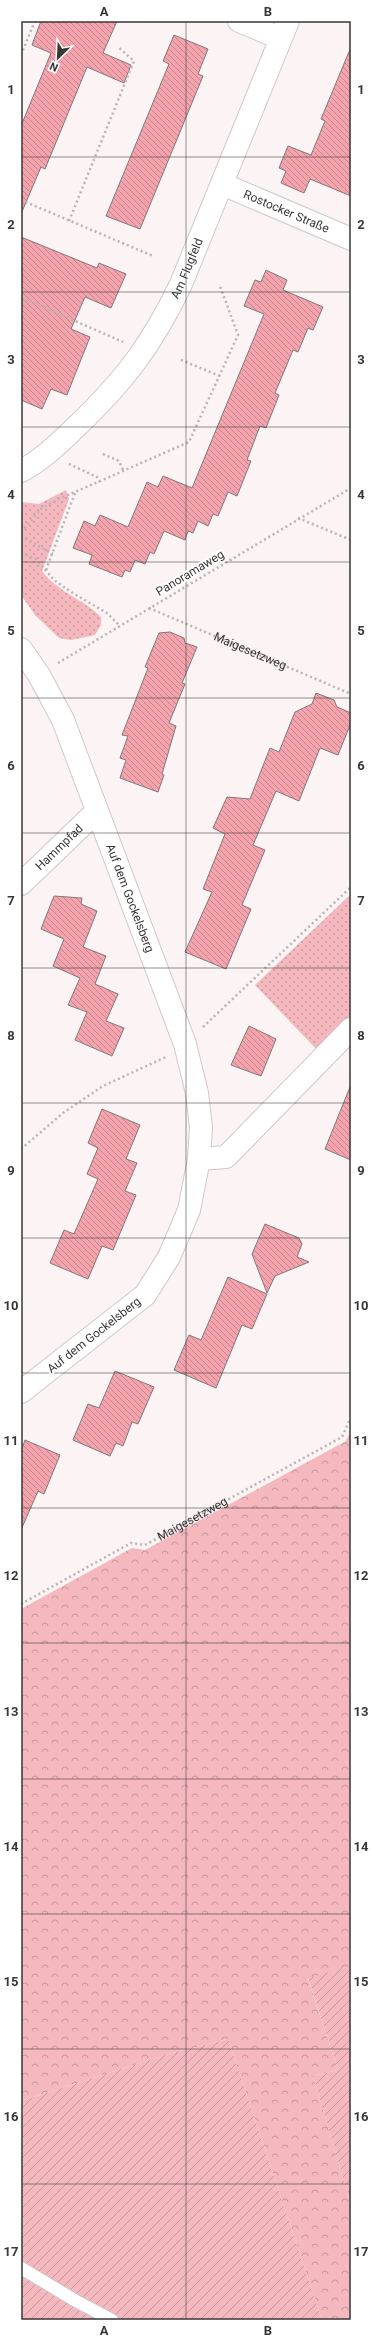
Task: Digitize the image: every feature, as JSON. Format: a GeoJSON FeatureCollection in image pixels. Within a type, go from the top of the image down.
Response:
{"type":"FeatureCollection","features":[{"type":"Feature","properties":{"kind":"street"},"geometry":{"type":"LineString","coordinates":[[239,21],[284,30]]}},
{"type":"Feature","properties":{"kind":"street","name":"Am Flugfeld"},"geometry":{"type":"LineString","coordinates":[[21,471],[55,447],[119,384],[144,352],[163,321],[222,184],[284,30]]}},
{"type":"Feature","properties":{"kind":"street","name":"Rostocker Straße"},"geometry":{"type":"LineString","coordinates":[[222,184],[350,236]]}},
{"type":"Feature","properties":{"kind":"street","name":"Auf dem Gockelsberg"},"geometry":{"type":"LineString","coordinates":[[21,650],[39,675],[63,720],[185,1044],[197,1093],[201,1127],[199,1159],[189,1210],[169,1257],[145,1295],[21,1392]]}},
{"type":"Feature","properties":{"kind":"street","name":"Hammpfad"},"geometry":{"type":"LineString","coordinates":[[21,884],[97,811]]}},
{"type":"Feature","properties":{"kind":"street"},"geometry":{"type":"LineString","coordinates":[[199,1159],[226,1157],[351,1029]]}},
{"type":"Feature","properties":{"kind":"lane"},"geometry":{"type":"LineString","coordinates":[[21,2268],[76,2302],[112,2320]]}},
{"type":"Feature","properties":{"kind":"path"},"geometry":{"type":"LineString","coordinates":[[21,55],[35,21]]}},
{"type":"Feature","properties":{"kind":"path"},"geometry":{"type":"LineString","coordinates":[[69,220],[134,61],[118,47]]}},
{"type":"Feature","properties":{"kind":"path"},"geometry":{"type":"LineString","coordinates":[[21,200],[153,256]]}},
{"type":"Feature","properties":{"kind":"path"},"geometry":{"type":"LineString","coordinates":[[21,532],[42,508],[59,499],[124,472],[189,442],[238,335],[220,286]]}},
{"type":"Feature","properties":{"kind":"path"},"geometry":{"type":"LineString","coordinates":[[21,297],[121,342]]}},
{"type":"Feature","properties":{"kind":"path"},"geometry":{"type":"LineString","coordinates":[[181,360],[220,376]]}},
{"type":"Feature","properties":{"kind":"path"},"geometry":{"type":"LineString","coordinates":[[55,447],[66,463],[97,477],[100,482]]}},
{"type":"Feature","properties":{"kind":"path"},"geometry":{"type":"LineString","coordinates":[[103,454],[119,461],[124,472]]}},
{"type":"Feature","properties":{"kind":"path","name":"Panoramaweg"},"geometry":{"type":"LineString","coordinates":[[39,675],[298,518],[351,488]]}},
{"type":"Feature","properties":{"kind":"path"},"geometry":{"type":"LineString","coordinates":[[46,570],[75,493]]}},
{"type":"Feature","properties":{"kind":"path"},"geometry":{"type":"LineString","coordinates":[[298,518],[351,540]]}},
{"type":"Feature","properties":{"kind":"path"},"geometry":{"type":"LineString","coordinates":[[21,536],[53,554]]}},
{"type":"Feature","properties":{"kind":"path"},"geometry":{"type":"LineString","coordinates":[[21,553],[36,559],[71,592],[107,613],[120,626]]}},
{"type":"Feature","properties":{"kind":"path","name":"Maigesetzweg"},"geometry":{"type":"LineString","coordinates":[[149,608],[351,694]]}},
{"type":"Feature","properties":{"kind":"path"},"geometry":{"type":"LineString","coordinates":[[21,1149],[63,1113],[103,1086],[162,1060],[185,1044],[351,887]]}},
{"type":"Feature","properties":{"kind":"path","name":"Maigesetzweg"},"geometry":{"type":"LineString","coordinates":[[21,1604],[131,1543],[145,1545],[342,1437],[351,1417]]}},
{"type":"Feature","properties":{"kind":"green space"},"geometry":{"type":"Polygon","coordinates":[[[66,490],[69,499],[42,571],[56,585],[94,610],[101,617],[101,625],[95,635],[71,640],[59,638],[35,615],[21,595],[21,502],[39,504],[66,490]]]}},
{"type":"Feature","properties":{"kind":"green space"},"geometry":{"type":"Polygon","coordinates":[[[351,894],[351,1014],[345,1026],[320,1053],[255,985],[351,894]]]}},
{"type":"Feature","properties":{"kind":"green space"},"geometry":{"type":"Polygon","coordinates":[[[351,1430],[351,1966],[308,1979],[338,2070],[313,2076],[351,2205],[351,2320],[322,2320],[228,2039],[168,2054],[21,2101],[21,1609],[132,1548],[145,1550],[346,1441],[351,1430]]]}},
{"type":"Feature","properties":{"kind":"green space"},"geometry":{"type":"Polygon","coordinates":[[[351,1966],[351,2205],[313,2076],[338,2070],[308,1978],[351,1966]]]}},
{"type":"Feature","properties":{"kind":"green space"},"geometry":{"type":"Polygon","coordinates":[[[228,2039],[322,2320],[21,2320],[21,2101],[168,2054],[228,2039]]]}},
{"type":"Feature","properties":{"kind":"building"},"geometry":{"type":"Polygon","coordinates":[[[41,21],[117,21],[103,53],[131,65],[124,83],[87,67],[45,169],[41,167],[21,214],[21,126],[51,53],[32,45],[41,21]]]}},
{"type":"Feature","properties":{"kind":"building"},"geometry":{"type":"Polygon","coordinates":[[[174,35],[208,49],[198,74],[203,76],[140,229],[106,216],[169,64],[163,61],[174,35]]]}},
{"type":"Feature","properties":{"kind":"building"},"geometry":{"type":"Polygon","coordinates":[[[351,47],[351,196],[310,179],[304,193],[281,183],[286,171],[279,168],[288,146],[311,155],[325,121],[321,119],[351,47]]]}},
{"type":"Feature","properties":{"kind":"building"},"geometry":{"type":"Polygon","coordinates":[[[21,237],[97,268],[99,263],[126,274],[111,308],[85,297],[71,329],[90,337],[67,395],[51,389],[42,409],[21,400],[21,237]]]}},
{"type":"Feature","properties":{"kind":"building"},"geometry":{"type":"Polygon","coordinates":[[[266,270],[287,280],[283,290],[323,307],[313,330],[308,328],[298,352],[293,350],[275,393],[279,395],[266,428],[260,426],[247,460],[251,461],[237,496],[228,492],[218,516],[213,514],[208,526],[198,521],[193,533],[188,531],[185,540],[164,531],[154,554],[150,552],[145,564],[135,560],[130,572],[125,570],[122,577],[89,564],[92,555],[73,548],[84,521],[95,526],[100,515],[128,527],[147,482],[158,487],[163,476],[192,488],[264,314],[244,306],[255,280],[261,282],[266,270]]]}},
{"type":"Feature","properties":{"kind":"building"},"geometry":{"type":"Polygon","coordinates":[[[170,632],[184,638],[185,643],[197,647],[182,683],[185,684],[169,723],[176,726],[162,774],[164,775],[158,792],[120,778],[126,760],[120,758],[128,736],[122,735],[148,668],[145,667],[159,633],[170,632]]]}},
{"type":"Feature","properties":{"kind":"building"},"geometry":{"type":"Polygon","coordinates":[[[316,693],[334,700],[337,707],[351,713],[351,723],[338,755],[320,748],[299,801],[276,791],[253,845],[265,850],[242,905],[251,909],[226,969],[185,952],[212,892],[203,889],[225,834],[213,828],[227,797],[250,799],[270,748],[279,752],[295,712],[312,704],[316,693]]]}},
{"type":"Feature","properties":{"kind":"building"},"geometry":{"type":"Polygon","coordinates":[[[54,896],[82,898],[81,904],[97,911],[83,947],[106,956],[95,984],[118,994],[106,1021],[124,1028],[112,1056],[75,1040],[87,1012],[68,1005],[80,978],[53,966],[64,939],[41,929],[54,896]]]}},
{"type":"Feature","properties":{"kind":"building"},"geometry":{"type":"Polygon","coordinates":[[[249,1026],[276,1039],[261,1076],[231,1065],[249,1026]]]}},
{"type":"Feature","properties":{"kind":"building"},"geometry":{"type":"Polygon","coordinates":[[[351,1087],[351,1160],[325,1149],[351,1087]]]}},
{"type":"Feature","properties":{"kind":"building"},"geometry":{"type":"Polygon","coordinates":[[[102,1109],[140,1125],[126,1159],[137,1163],[125,1191],[136,1195],[113,1250],[102,1246],[88,1279],[50,1263],[64,1230],[74,1234],[98,1179],[87,1174],[98,1148],[88,1143],[102,1109]]]}},
{"type":"Feature","properties":{"kind":"building"},"geometry":{"type":"Polygon","coordinates":[[[265,1224],[299,1238],[302,1244],[297,1257],[309,1262],[275,1276],[267,1293],[252,1254],[265,1224]]]}},
{"type":"Feature","properties":{"kind":"building"},"geometry":{"type":"Polygon","coordinates":[[[228,1277],[267,1294],[252,1329],[242,1325],[216,1388],[174,1370],[189,1335],[201,1340],[228,1277]]]}},
{"type":"Feature","properties":{"kind":"building"},"geometry":{"type":"Polygon","coordinates":[[[115,1371],[154,1387],[138,1424],[132,1422],[123,1446],[116,1443],[110,1456],[73,1440],[88,1404],[99,1408],[115,1371]]]}},
{"type":"Feature","properties":{"kind":"building"},"geometry":{"type":"Polygon","coordinates":[[[25,1440],[60,1455],[44,1494],[38,1491],[21,1530],[21,1451],[25,1440]]]}}]}
